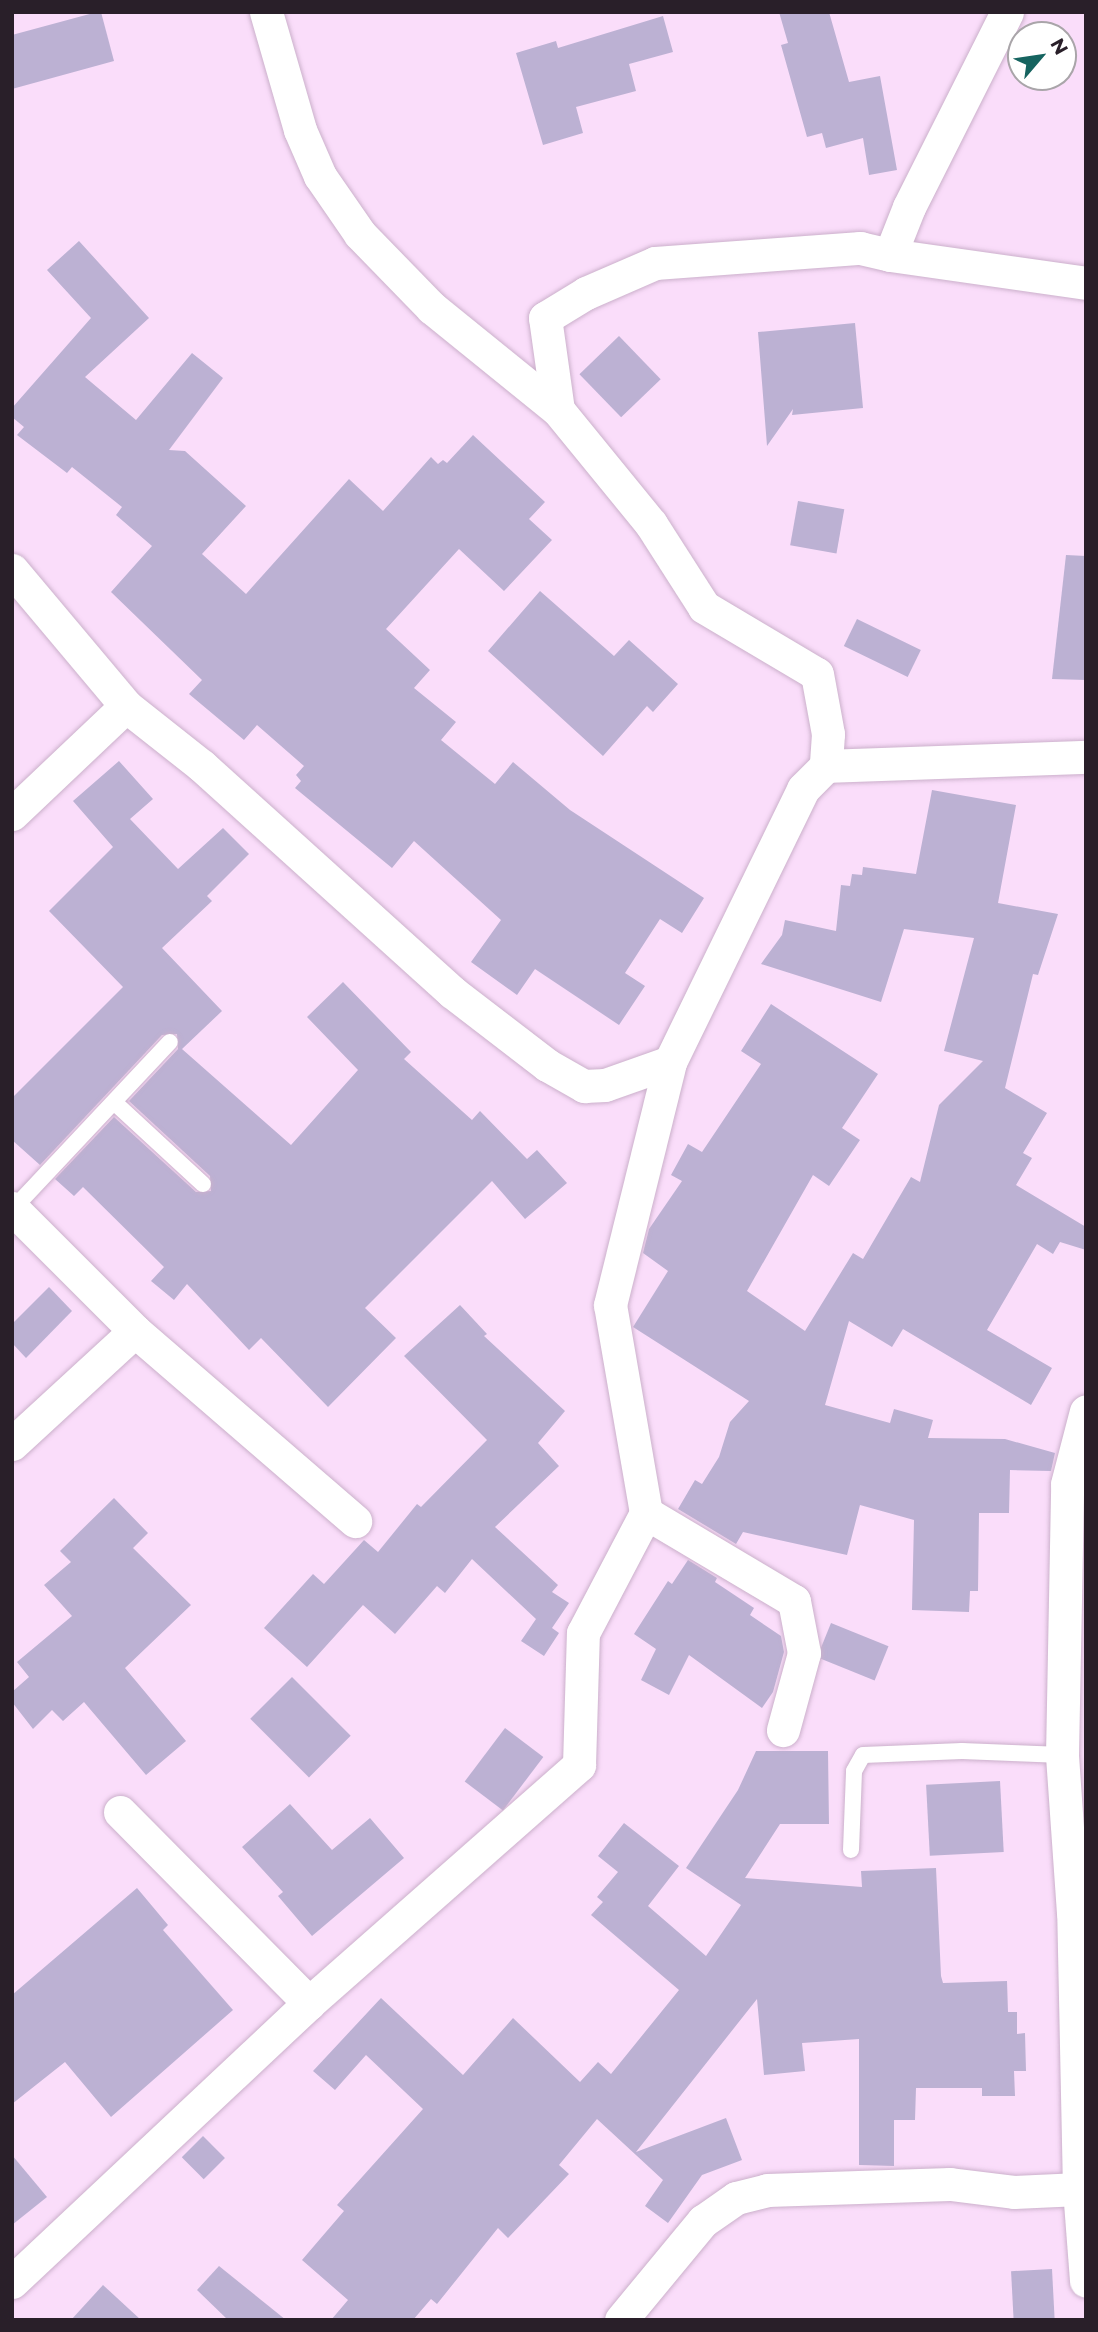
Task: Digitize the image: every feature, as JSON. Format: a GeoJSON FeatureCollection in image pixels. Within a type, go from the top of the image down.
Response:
{"type":"FeatureCollection","features":[{"type":"Feature","properties":{"kind":"street"},"geometry":{"type":"LineString","coordinates":[[12,2282],[309,2003],[579,1765],[583,1633],[646,1513],[610,1305],[670,1062],[803,789],[826,766],[828,734],[817,674],[704,607],[651,524],[558,410],[432,308],[360,234],[320,176],[300,130],[266,12]]}},
{"type":"Feature","properties":{"kind":"street"},"geometry":{"type":"LineString","coordinates":[[891,255],[909,207],[1007,12]]}},
{"type":"Feature","properties":{"kind":"street"},"geometry":{"type":"LineString","coordinates":[[558,410],[545,318],[586,293],[655,263],[860,248],[891,255],[1086,283]]}},
{"type":"Feature","properties":{"kind":"street"},"geometry":{"type":"LineString","coordinates":[[12,570],[126,706],[202,766],[452,992],[547,1065],[584,1086],[605,1085],[670,1062]]}},
{"type":"Feature","properties":{"kind":"street"},"geometry":{"type":"LineString","coordinates":[[12,814],[126,706]]}},
{"type":"Feature","properties":{"kind":"street"},"geometry":{"type":"LineString","coordinates":[[826,766],[1086,757]]}},
{"type":"Feature","properties":{"kind":"street"},"geometry":{"type":"LineString","coordinates":[[13,1208],[135,1331],[355,1521]]}},
{"type":"Feature","properties":{"kind":"street"},"geometry":{"type":"LineString","coordinates":[[12,1444],[135,1331]]}},
{"type":"Feature","properties":{"kind":"street"},"geometry":{"type":"LineString","coordinates":[[1086,1411],[1067,1484],[1062,1755],[1073,1913],[1079,2189],[1086,2281]]}},
{"type":"Feature","properties":{"kind":"street"},"geometry":{"type":"LineString","coordinates":[[646,1513],[794,1601],[804,1653],[783,1730]]}},
{"type":"Feature","properties":{"kind":"street"},"geometry":{"type":"LineString","coordinates":[[120,1812],[309,2003]]}},
{"type":"Feature","properties":{"kind":"street"},"geometry":{"type":"LineString","coordinates":[[621,2320],[703,2221],[736,2198],[766,2190],[950,2184],[1014,2192],[1079,2189]]}},
{"type":"Feature","properties":{"kind":"lane"},"geometry":{"type":"LineString","coordinates":[[13,1208],[170,1042]]}},
{"type":"Feature","properties":{"kind":"lane"},"geometry":{"type":"LineString","coordinates":[[114,1102],[203,1184]]}},
{"type":"Feature","properties":{"kind":"lane"},"geometry":{"type":"LineString","coordinates":[[851,1850],[854,1771],[863,1755],[962,1751],[1062,1755]]}},
{"type":"Feature","properties":{"kind":"building"},"geometry":{"type":"Polygon","coordinates":[[[101,12],[114,61],[12,89],[12,35],[101,12]]]}},
{"type":"Feature","properties":{"kind":"building"},"geometry":{"type":"Polygon","coordinates":[[[779,12],[829,12],[849,82],[880,76],[897,170],[869,175],[863,138],[826,148],[822,133],[807,137],[781,45],[788,43],[779,12]]]}},
{"type":"Feature","properties":{"kind":"building"},"geometry":{"type":"Polygon","coordinates":[[[663,16],[673,52],[629,64],[636,91],[576,107],[583,133],[543,145],[516,53],[556,41],[558,48],[663,16]]]}},
{"type":"Feature","properties":{"kind":"building"},"geometry":{"type":"Polygon","coordinates":[[[79,241],[149,318],[85,377],[136,420],[192,353],[223,378],[169,450],[185,451],[246,506],[202,554],[246,594],[349,479],[383,511],[431,457],[438,464],[443,460],[447,463],[473,435],[545,502],[529,519],[552,540],[504,591],[459,549],[386,629],[430,670],[414,688],[456,722],[441,740],[495,784],[513,762],[570,810],[704,898],[682,933],[660,919],[625,973],[645,986],[619,1025],[535,969],[517,995],[471,962],[501,920],[414,841],[392,868],[295,788],[301,781],[296,775],[304,766],[257,725],[244,740],[189,694],[202,680],[111,592],[152,546],[116,515],[122,507],[72,467],[67,473],[17,435],[24,427],[12,417],[12,408],[91,318],[47,270],[79,241]]]}},
{"type":"Feature","properties":{"kind":"building"},"geometry":{"type":"Polygon","coordinates":[[[855,323],[863,408],[792,415],[793,409],[767,446],[758,332],[855,323]]]}},
{"type":"Feature","properties":{"kind":"building"},"geometry":{"type":"Polygon","coordinates":[[[619,336],[661,379],[621,417],[579,374],[619,336]]]}},
{"type":"Feature","properties":{"kind":"building"},"geometry":{"type":"Polygon","coordinates":[[[798,501],[844,509],[836,553],[790,545],[798,501]]]}},
{"type":"Feature","properties":{"kind":"building"},"geometry":{"type":"Polygon","coordinates":[[[1066,555],[1086,556],[1086,680],[1052,679],[1066,555]]]}},
{"type":"Feature","properties":{"kind":"building"},"geometry":{"type":"Polygon","coordinates":[[[540,591],[614,656],[629,640],[678,684],[653,712],[647,706],[603,756],[488,651],[540,591]]]}},
{"type":"Feature","properties":{"kind":"building"},"geometry":{"type":"Polygon","coordinates":[[[857,619],[921,650],[908,677],[844,646],[857,619]]]}},
{"type":"Feature","properties":{"kind":"building"},"geometry":{"type":"Polygon","coordinates":[[[119,761],[153,799],[130,819],[178,869],[223,828],[249,854],[207,896],[212,901],[162,948],[222,1011],[182,1049],[291,1145],[358,1070],[307,1017],[343,982],[411,1052],[404,1059],[472,1120],[480,1111],[527,1159],[537,1150],[567,1183],[525,1219],[492,1181],[365,1308],[396,1338],[328,1407],[261,1338],[249,1350],[187,1284],[174,1300],[151,1281],[164,1267],[83,1187],[74,1196],[55,1179],[114,1117],[196,1192],[211,1191],[210,1176],[129,1101],[178,1049],[177,1034],[162,1035],[40,1165],[12,1140],[12,1098],[123,987],[49,911],[113,847],[73,801],[119,761]]]}},
{"type":"Feature","properties":{"kind":"building"},"geometry":{"type":"Polygon","coordinates":[[[932,790],[1016,805],[998,903],[1058,914],[1038,975],[1033,974],[1005,1088],[1047,1113],[1023,1153],[1032,1158],[1016,1185],[1086,1227],[1086,1250],[1060,1242],[1053,1254],[1037,1244],[987,1330],[1052,1368],[1031,1405],[903,1329],[892,1347],[849,1321],[825,1405],[890,1423],[894,1409],[933,1420],[928,1438],[1005,1439],[1055,1453],[1051,1471],[1010,1470],[1009,1513],[979,1513],[978,1591],[970,1591],[969,1612],[912,1610],[914,1520],[860,1505],[847,1555],[743,1532],[736,1544],[678,1509],[695,1480],[702,1484],[719,1457],[730,1422],[749,1401],[633,1327],[668,1271],[643,1253],[649,1229],[682,1181],[671,1175],[688,1144],[702,1152],[761,1064],[741,1051],[771,1004],[878,1074],[842,1128],[860,1140],[829,1186],[813,1175],[747,1291],[805,1331],[853,1253],[863,1259],[911,1177],[920,1182],[939,1105],[983,1061],[944,1051],[974,938],[904,929],[881,1002],[761,964],[782,935],[785,920],[836,931],[841,885],[850,886],[852,874],[862,875],[863,867],[916,874],[932,790]]]}},
{"type":"Feature","properties":{"kind":"building"},"geometry":{"type":"Polygon","coordinates":[[[49,1287],[72,1311],[26,1358],[12,1343],[12,1324],[49,1287]]]}},
{"type":"Feature","properties":{"kind":"building"},"geometry":{"type":"Polygon","coordinates":[[[460,1305],[487,1334],[484,1336],[565,1411],[538,1443],[559,1466],[495,1527],[558,1585],[552,1592],[569,1603],[552,1628],[559,1633],[544,1656],[521,1641],[536,1619],[472,1559],[445,1593],[437,1586],[395,1634],[363,1605],[307,1667],[264,1628],[313,1574],[324,1584],[364,1540],[378,1552],[417,1504],[421,1507],[487,1440],[404,1356],[460,1305]]]}},
{"type":"Feature","properties":{"kind":"building"},"geometry":{"type":"Polygon","coordinates":[[[114,1498],[148,1533],[133,1548],[191,1605],[125,1668],[186,1741],[146,1775],[84,1702],[63,1721],[52,1710],[33,1729],[12,1702],[12,1692],[29,1677],[17,1662],[72,1616],[44,1585],[71,1562],[60,1551],[114,1498]]]}},
{"type":"Feature","properties":{"kind":"building"},"geometry":{"type":"Polygon","coordinates":[[[688,1560],[717,1578],[715,1582],[754,1608],[750,1615],[781,1636],[784,1652],[773,1692],[762,1708],[689,1655],[669,1695],[641,1680],[656,1649],[634,1634],[668,1581],[672,1584],[688,1560]]]}},
{"type":"Feature","properties":{"kind":"building"},"geometry":{"type":"Polygon","coordinates":[[[831,1623],[888,1646],[875,1681],[817,1657],[831,1623]]]}},
{"type":"Feature","properties":{"kind":"building"},"geometry":{"type":"Polygon","coordinates":[[[292,1677],[351,1736],[309,1777],[250,1719],[292,1677]]]}},
{"type":"Feature","properties":{"kind":"building"},"geometry":{"type":"Polygon","coordinates":[[[505,1728],[543,1757],[503,1810],[465,1782],[505,1728]]]}},
{"type":"Feature","properties":{"kind":"building"},"geometry":{"type":"Polygon","coordinates":[[[756,1751],[828,1751],[829,1824],[780,1824],[745,1878],[862,1887],[861,1871],[936,1868],[943,1983],[1007,1981],[1008,2012],[1017,2012],[1017,2034],[1025,2033],[1026,2071],[1014,2071],[1015,2096],[982,2096],[982,2088],[916,2088],[915,2120],[894,2120],[894,2166],[859,2165],[859,2039],[802,2043],[805,2071],[764,2075],[757,1999],[636,2152],[726,2118],[742,2160],[702,2175],[668,2223],[645,2206],[663,2180],[597,2119],[559,2165],[569,2174],[508,2238],[498,2228],[437,2304],[431,2299],[413,2320],[331,2320],[348,2300],[302,2260],[344,2211],[337,2205],[423,2109],[366,2055],[335,2090],[313,2071],[381,1998],[463,2075],[513,2018],[580,2082],[598,2062],[611,2074],[679,1990],[591,1915],[603,1902],[597,1897],[618,1872],[598,1856],[624,1823],[679,1866],[648,1906],[706,1956],[741,1905],[686,1868],[738,1790],[756,1751]]]}},
{"type":"Feature","properties":{"kind":"building"},"geometry":{"type":"Polygon","coordinates":[[[1000,1781],[1004,1852],[930,1856],[926,1785],[1000,1781]]]}},
{"type":"Feature","properties":{"kind":"building"},"geometry":{"type":"Polygon","coordinates":[[[290,1804],[332,1850],[370,1818],[404,1858],[312,1936],[278,1896],[283,1892],[242,1847],[290,1804]]]}},
{"type":"Feature","properties":{"kind":"building"},"geometry":{"type":"Polygon","coordinates":[[[137,1888],[168,1925],[163,1930],[233,2010],[111,2117],[65,2062],[12,2104],[12,1995],[137,1888]]]}},
{"type":"Feature","properties":{"kind":"building"},"geometry":{"type":"Polygon","coordinates":[[[203,2136],[225,2158],[204,2179],[182,2157],[203,2136]]]}},
{"type":"Feature","properties":{"kind":"building"},"geometry":{"type":"Polygon","coordinates":[[[12,2155],[47,2197],[12,2225],[12,2155]]]}},
{"type":"Feature","properties":{"kind":"building"},"geometry":{"type":"Polygon","coordinates":[[[219,2266],[286,2320],[228,2320],[197,2290],[219,2266]]]}},
{"type":"Feature","properties":{"kind":"building"},"geometry":{"type":"Polygon","coordinates":[[[1052,2269],[1055,2320],[1014,2320],[1011,2271],[1052,2269]]]}},
{"type":"Feature","properties":{"kind":"building"},"geometry":{"type":"Polygon","coordinates":[[[103,2285],[141,2320],[71,2320],[103,2285]]]}}]}
